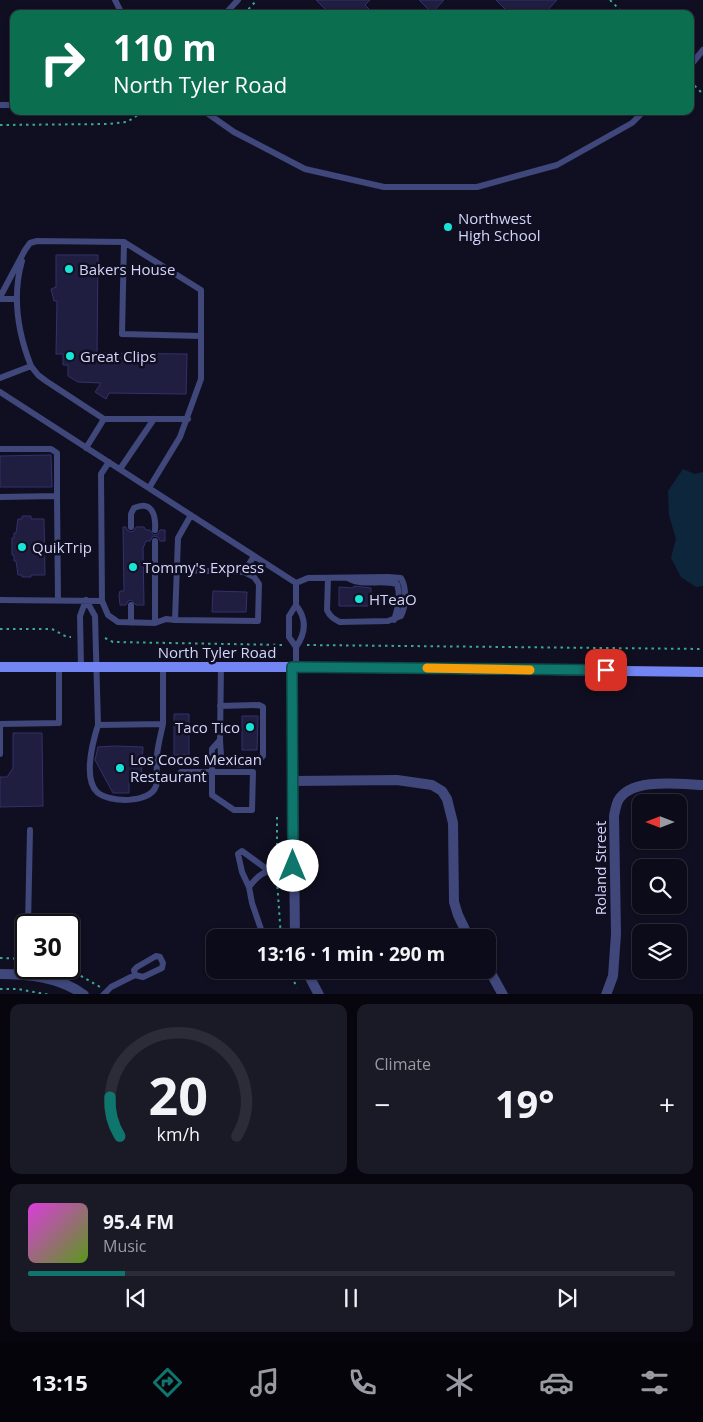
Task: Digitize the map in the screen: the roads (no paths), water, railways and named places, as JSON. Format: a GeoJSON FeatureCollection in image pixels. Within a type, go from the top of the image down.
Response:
{"type":"FeatureCollection","features":[{"type":"Feature","properties":{"kind":"main road","name":"North Tyler Road"},"geometry":{"type":"LineString","coordinates":[[0,667],[163,666],[703,672]]}},
{"type":"Feature","properties":{"kind":"street"},"geometry":{"type":"LineString","coordinates":[[294,667],[293,873],[295,929]]}},
{"type":"Feature","properties":{"kind":"street"},"geometry":{"type":"LineString","coordinates":[[294,780],[397,780],[432,784],[442,791],[447,799],[453,822],[454,902],[465,929]]}},
{"type":"Feature","properties":{"kind":"street","name":"Roland Street"},"geometry":{"type":"LineString","coordinates":[[606,994],[613,976],[616,934],[614,824],[618,800],[632,788],[646,784],[703,785]]}},
{"type":"Feature","properties":{"kind":"street"},"geometry":{"type":"LineString","coordinates":[[0,974],[15,972]]}},
{"type":"Feature","properties":{"kind":"street"},"geometry":{"type":"LineString","coordinates":[[51,979],[84,994]]}},
{"type":"Feature","properties":{"kind":"street"},"geometry":{"type":"LineString","coordinates":[[311,979],[319,994]]}},
{"type":"Feature","properties":{"kind":"street"},"geometry":{"type":"LineString","coordinates":[[494,979],[503,994]]}},
{"type":"Feature","properties":{"kind":"lane"},"geometry":{"type":"LineString","coordinates":[[229,10],[238,0]]}},
{"type":"Feature","properties":{"kind":"lane"},"geometry":{"type":"LineString","coordinates":[[694,61],[703,50]]}},
{"type":"Feature","properties":{"kind":"lane"},"geometry":{"type":"LineString","coordinates":[[210,115],[234,132],[305,169],[384,187],[477,187],[557,165],[632,123],[640,115]]}},
{"type":"Feature","properties":{"kind":"lane"},"geometry":{"type":"LineString","coordinates":[[17,299],[0,298],[25,250],[30,243],[37,241],[124,242],[201,290],[200,379],[188,419],[180,437],[149,488]]}},
{"type":"Feature","properties":{"kind":"lane"},"geometry":{"type":"LineString","coordinates":[[124,242],[122,334],[201,336]]}},
{"type":"Feature","properties":{"kind":"lane"},"geometry":{"type":"LineString","coordinates":[[25,250],[19,273],[17,299],[20,333],[31,366],[38,375],[104,418],[188,419]]}},
{"type":"Feature","properties":{"kind":"lane"},"geometry":{"type":"LineString","coordinates":[[0,378],[31,366]]}},
{"type":"Feature","properties":{"kind":"lane"},"geometry":{"type":"LineString","coordinates":[[0,392],[296,583]]}},
{"type":"Feature","properties":{"kind":"lane"},"geometry":{"type":"LineString","coordinates":[[86,448],[104,418]]}},
{"type":"Feature","properties":{"kind":"lane"},"geometry":{"type":"LineString","coordinates":[[120,469],[154,419]]}},
{"type":"Feature","properties":{"kind":"lane"},"geometry":{"type":"LineString","coordinates":[[0,449],[51,449],[57,453],[58,600]]}},
{"type":"Feature","properties":{"kind":"lane"},"geometry":{"type":"LineString","coordinates":[[109,462],[102,474],[102,601],[108,615],[118,622],[131,623],[156,623],[166,619],[258,621],[259,584],[254,577],[244,572],[177,570]]}},
{"type":"Feature","properties":{"kind":"lane"},"geometry":{"type":"LineString","coordinates":[[0,497],[57,496]]}},
{"type":"Feature","properties":{"kind":"lane"},"geometry":{"type":"LineString","coordinates":[[131,527],[131,514],[134,508],[141,505],[149,507],[153,513],[156,520],[156,530]]}},
{"type":"Feature","properties":{"kind":"lane"},"geometry":{"type":"LineString","coordinates":[[175,620],[178,538],[191,515]]}},
{"type":"Feature","properties":{"kind":"lane"},"geometry":{"type":"LineString","coordinates":[[156,541],[156,623]]}},
{"type":"Feature","properties":{"kind":"lane"},"geometry":{"type":"LineString","coordinates":[[244,572],[254,556]]}},
{"type":"Feature","properties":{"kind":"lane"},"geometry":{"type":"LineString","coordinates":[[296,583],[308,578],[345,577],[401,578],[404,583],[404,610],[401,616],[394,620],[340,622],[329,615],[327,610],[328,578]]}},
{"type":"Feature","properties":{"kind":"lane"},"geometry":{"type":"LineString","coordinates":[[296,583],[296,605],[289,616],[289,637],[296,646]]}},
{"type":"Feature","properties":{"kind":"lane"},"geometry":{"type":"LineString","coordinates":[[0,600],[102,601]]}},
{"type":"Feature","properties":{"kind":"lane"},"geometry":{"type":"LineString","coordinates":[[81,668],[80,616],[86,600]]}},
{"type":"Feature","properties":{"kind":"lane"},"geometry":{"type":"LineString","coordinates":[[86,600],[95,616],[97,667],[98,725],[91,748],[91,778],[97,792],[109,798],[140,799],[150,794],[156,785],[156,756],[163,724],[163,666]]}},
{"type":"Feature","properties":{"kind":"lane"},"geometry":{"type":"LineString","coordinates":[[131,605],[131,623]]}},
{"type":"Feature","properties":{"kind":"lane"},"geometry":{"type":"LineString","coordinates":[[294,667],[296,646],[303,638],[303,615],[296,605]]}},
{"type":"Feature","properties":{"kind":"lane"},"geometry":{"type":"LineString","coordinates":[[220,706],[259,705],[263,707],[264,752],[260,760],[253,763],[226,763],[221,756],[220,706],[221,667]]}},
{"type":"Feature","properties":{"kind":"lane"},"geometry":{"type":"LineString","coordinates":[[0,754],[0,724],[59,723],[59,668]]}},
{"type":"Feature","properties":{"kind":"lane"},"geometry":{"type":"LineString","coordinates":[[98,725],[163,724]]}},
{"type":"Feature","properties":{"kind":"lane"},"geometry":{"type":"LineString","coordinates":[[181,772],[212,772],[252,772],[252,810],[234,810],[212,795],[212,772],[212,749],[220,740]]}},
{"type":"Feature","properties":{"kind":"lane"},"geometry":{"type":"LineString","coordinates":[[28,914],[30,830]]}},
{"type":"Feature","properties":{"kind":"lane"},"geometry":{"type":"LineString","coordinates":[[261,929],[238,854],[242,851],[268,870],[293,873]]}},
{"type":"Feature","properties":{"kind":"lane"},"geometry":{"type":"LineString","coordinates":[[249,887],[257,877],[268,870]]}},
{"type":"Feature","properties":{"kind":"lane"},"geometry":{"type":"LineString","coordinates":[[104,993],[134,975]]}},
{"type":"Feature","properties":{"kind":"water"},"geometry":{"type":"Polygon","coordinates":[[[683,469],[695,474],[703,472],[703,586],[696,587],[681,577],[671,558],[676,539],[669,515],[668,491],[683,469]]]}},
{"type":"Feature","properties":{"kind":"place","name":"Northwest High School"},"geometry":{"type":"Point","coordinates":[448,227]}},
{"type":"Feature","properties":{"kind":"place","name":"Bakers House"},"geometry":{"type":"Point","coordinates":[69,269]}},
{"type":"Feature","properties":{"kind":"place","name":"Great Clips"},"geometry":{"type":"Point","coordinates":[70,356]}},
{"type":"Feature","properties":{"kind":"place","name":"QuikTrip"},"geometry":{"type":"Point","coordinates":[22,547]}},
{"type":"Feature","properties":{"kind":"place","name":"Tommy's Express"},"geometry":{"type":"Point","coordinates":[133,567]}},
{"type":"Feature","properties":{"kind":"place","name":"HTeaO"},"geometry":{"type":"Point","coordinates":[359,599]}},
{"type":"Feature","properties":{"kind":"place","name":"Taco Tico"},"geometry":{"type":"Point","coordinates":[250,727]}},
{"type":"Feature","properties":{"kind":"place","name":"Los Cocos Mexican Restaurant"},"geometry":{"type":"Point","coordinates":[120,768]}}]}
